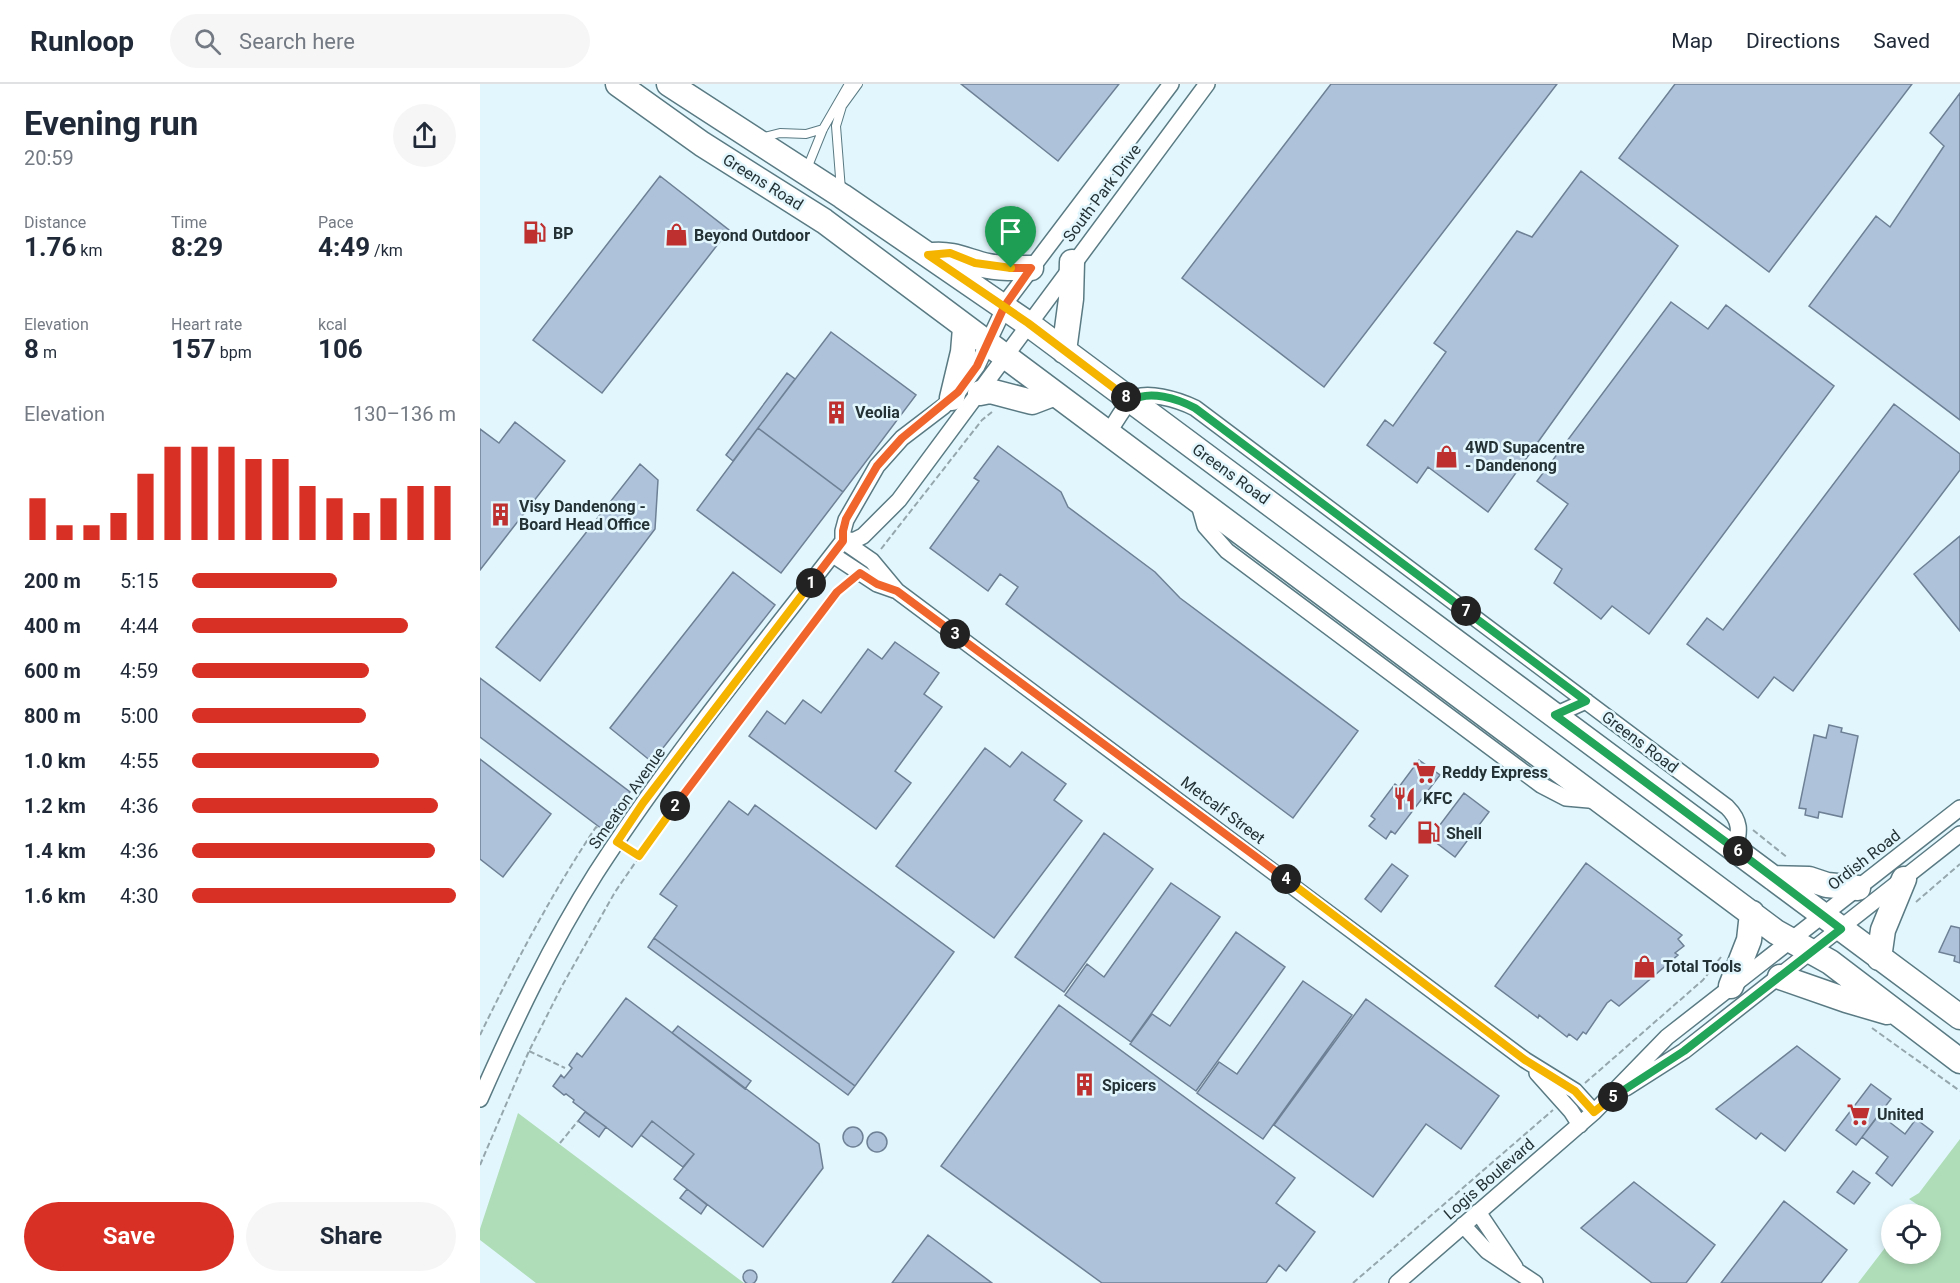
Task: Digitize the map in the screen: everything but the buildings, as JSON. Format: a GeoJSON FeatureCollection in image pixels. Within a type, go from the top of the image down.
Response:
{"type":"FeatureCollection","features":[{"type":"Feature","properties":{"kind":"main road","name":"Greens Road"},"geometry":{"type":"LineString","coordinates":[[618,84],[702,144],[798,203],[1600,801],[1791,941],[1830,962],[1960,1061]]}},
{"type":"Feature","properties":{"kind":"main road","name":"Greens Road"},"geometry":{"type":"LineString","coordinates":[[669,84],[806,172],[1028,323],[1960,1017]]}},
{"type":"Feature","properties":{"kind":"main road"},"geometry":{"type":"LineString","coordinates":[[928,255],[950,253],[988,266],[1031,268]]}},
{"type":"Feature","properties":{"kind":"main road"},"geometry":{"type":"LineString","coordinates":[[1064,351],[1071,299],[1072,262]]}},
{"type":"Feature","properties":{"kind":"main road"},"geometry":{"type":"LineString","coordinates":[[952,398],[963,352],[965,328]]}},
{"type":"Feature","properties":{"kind":"main road"},"geometry":{"type":"LineString","coordinates":[[987,402],[990,391],[1032,402],[1053,394]]}},
{"type":"Feature","properties":{"kind":"main road"},"geometry":{"type":"LineString","coordinates":[[1773,878],[1809,879],[1827,885],[1858,888]]}},
{"type":"Feature","properties":{"kind":"main road"},"geometry":{"type":"LineString","coordinates":[[1879,958],[1883,930],[1904,879]]}},
{"type":"Feature","properties":{"kind":"main road"},"geometry":{"type":"LineString","coordinates":[[1731,986],[1749,940],[1752,913]]}},
{"type":"Feature","properties":{"kind":"main road"},"geometry":{"type":"LineString","coordinates":[[1780,977],[1901,1016]]}},
{"type":"Feature","properties":{"kind":"street","name":"South Park Drive"},"geometry":{"type":"LineString","coordinates":[[996,351],[1004,307],[1171,84]]}},
{"type":"Feature","properties":{"kind":"street","name":"South Park Drive"},"geometry":{"type":"LineString","coordinates":[[996,351],[1028,323],[1207,84]]}},
{"type":"Feature","properties":{"kind":"street","name":"Smeaton Avenue"},"geometry":{"type":"LineString","coordinates":[[480,1099],[508,1037],[557,941],[617,842],[662,777],[843,541],[846,519],[877,466],[902,438],[952,398],[977,366],[996,351]]}},
{"type":"Feature","properties":{"kind":"street"},"geometry":{"type":"LineString","coordinates":[[843,541],[855,540],[862,536],[889,511],[987,402],[996,351]]}},
{"type":"Feature","properties":{"kind":"street","name":"Greens Road"},"geometry":{"type":"LineString","coordinates":[[1131,401],[1143,395],[1183,402],[1195,408],[1727,807],[1738,822],[1740,831],[1735,849]]}},
{"type":"Feature","properties":{"kind":"street"},"geometry":{"type":"LineString","coordinates":[[1108,433],[1131,401]]}},
{"type":"Feature","properties":{"kind":"street","name":"Metcalf Street"},"geometry":{"type":"LineString","coordinates":[[843,541],[872,561],[897,591],[1525,1060],[1599,1108]]}},
{"type":"Feature","properties":{"kind":"street","name":"Metcalf Street"},"geometry":{"type":"LineString","coordinates":[[833,555],[877,584],[897,591]]}},
{"type":"Feature","properties":{"kind":"street"},"geometry":{"type":"LineString","coordinates":[[1555,715],[1586,701]]}},
{"type":"Feature","properties":{"kind":"street","name":"Ordish Road"},"geometry":{"type":"LineString","coordinates":[[1812,952],[1858,888],[1960,808]]}},
{"type":"Feature","properties":{"kind":"street","name":"Ordish Road"},"geometry":{"type":"LineString","coordinates":[[1791,941],[1832,922],[1904,879],[1960,834]]}},
{"type":"Feature","properties":{"kind":"street","name":"Logis Boulevard"},"geometry":{"type":"LineString","coordinates":[[1397,1283],[1599,1108],[1667,1037],[1791,941]]}},
{"type":"Feature","properties":{"kind":"street","name":"Logis Boulevard"},"geometry":{"type":"LineString","coordinates":[[1599,1108],[1684,1051],[1812,952]]}},
{"type":"Feature","properties":{"kind":"street","name":"Metcalf Street"},"geometry":{"type":"LineString","coordinates":[[1525,1060],[1580,1125]]}},
{"type":"Feature","properties":{"kind":"street"},"geometry":{"type":"LineString","coordinates":[[1478,1212],[1516,1269]]}},
{"type":"Feature","properties":{"kind":"street"},"geometry":{"type":"LineString","coordinates":[[1463,1225],[1487,1251],[1535,1283]]}},
{"type":"Feature","properties":{"kind":"lane"},"geometry":{"type":"LineString","coordinates":[[806,172],[823,129],[849,84]]}},
{"type":"Feature","properties":{"kind":"lane"},"geometry":{"type":"LineString","coordinates":[[842,196],[836,126],[842,106],[858,84]]}},
{"type":"Feature","properties":{"kind":"lane"},"geometry":{"type":"LineString","coordinates":[[754,140],[780,133],[806,134],[823,129]]}},
{"type":"Feature","properties":{"kind":"path"},"geometry":{"type":"LineString","coordinates":[[872,561],[982,420],[987,402]]}},
{"type":"Feature","properties":{"kind":"path"},"geometry":{"type":"LineString","coordinates":[[480,1165],[529,1051],[589,936],[639,856],[837,592],[860,573]]}},
{"type":"Feature","properties":{"kind":"path"},"geometry":{"type":"LineString","coordinates":[[480,1035],[525,946],[596,827],[639,856]]}},
{"type":"Feature","properties":{"kind":"path"},"geometry":{"type":"LineString","coordinates":[[1911,908],[1960,864]]}},
{"type":"Feature","properties":{"kind":"path"},"geometry":{"type":"LineString","coordinates":[[1575,1091],[1703,980],[1722,956]]}},
{"type":"Feature","properties":{"kind":"path"},"geometry":{"type":"LineString","coordinates":[[1870,1026],[1960,1091]]}},
{"type":"Feature","properties":{"kind":"path"},"geometry":{"type":"LineString","coordinates":[[529,1051],[565,1068]]}},
{"type":"Feature","properties":{"kind":"path"},"geometry":{"type":"LineString","coordinates":[[1353,1283],[1562,1102]]}},
{"type":"Feature","properties":{"kind":"path"},"geometry":{"type":"LineString","coordinates":[[560,1143],[578,1121]]}},
{"type":"Feature","properties":{"kind":"green space"},"geometry":{"type":"Polygon","coordinates":[[[518,1113],[744,1283],[536,1283],[480,1240],[480,1229],[518,1113]]]}},
{"type":"Feature","properties":{"kind":"green space"},"geometry":{"type":"Polygon","coordinates":[[[1960,1139],[1960,1283],[1858,1283],[1881,1253],[1881,1264],[1941,1264],[1941,1204],[1916,1204],[1909,1199],[1919,1193],[1960,1139]]]}},
{"type":"Feature","properties":{"kind":"place","name":"BP"},"geometry":{"type":"Point","coordinates":[535,233]}},
{"type":"Feature","properties":{"kind":"place","name":"Beyond Outdoor"},"geometry":{"type":"Point","coordinates":[676,235]}},
{"type":"Feature","properties":{"kind":"place","name":"Veolia"},"geometry":{"type":"Point","coordinates":[837,412]}},
{"type":"Feature","properties":{"kind":"place","name":"4WD Supacentre - Dandenong"},"geometry":{"type":"Point","coordinates":[1447,456]}},
{"type":"Feature","properties":{"kind":"place","name":"Visy Dandenong - Board Head Office"},"geometry":{"type":"Point","coordinates":[501,515]}},
{"type":"Feature","properties":{"kind":"place","name":"Reddy Express"},"geometry":{"type":"Point","coordinates":[1424,772]}},
{"type":"Feature","properties":{"kind":"place","name":"KFC"},"geometry":{"type":"Point","coordinates":[1405,798]}},
{"type":"Feature","properties":{"kind":"place","name":"Shell"},"geometry":{"type":"Point","coordinates":[1428,833]}},
{"type":"Feature","properties":{"kind":"place","name":"Total Tools"},"geometry":{"type":"Point","coordinates":[1645,966]}},
{"type":"Feature","properties":{"kind":"place","name":"Spicers"},"geometry":{"type":"Point","coordinates":[1084,1085]}},
{"type":"Feature","properties":{"kind":"place","name":"United"},"geometry":{"type":"Point","coordinates":[1859,1114]}},
{"type":"Feature","properties":{"kind":"route"},"geometry":{"type":"LineString","coordinates":[[1011,268],[975,263],[950,253],[928,255],[1004,307],[1028,323],[1131,401],[1143,395],[1183,402],[1221,426],[1586,701],[1555,715],[1841,929],[1684,1051],[1604,1103],[1594,1112],[1575,1091],[1525,1060],[1070,718],[897,591],[877,584],[860,573],[837,592],[639,856],[617,842],[688,743],[843,541],[846,519],[877,466],[902,438],[944,406],[958,392],[977,366],[1004,307],[1031,268],[1011,268]]}}]}
